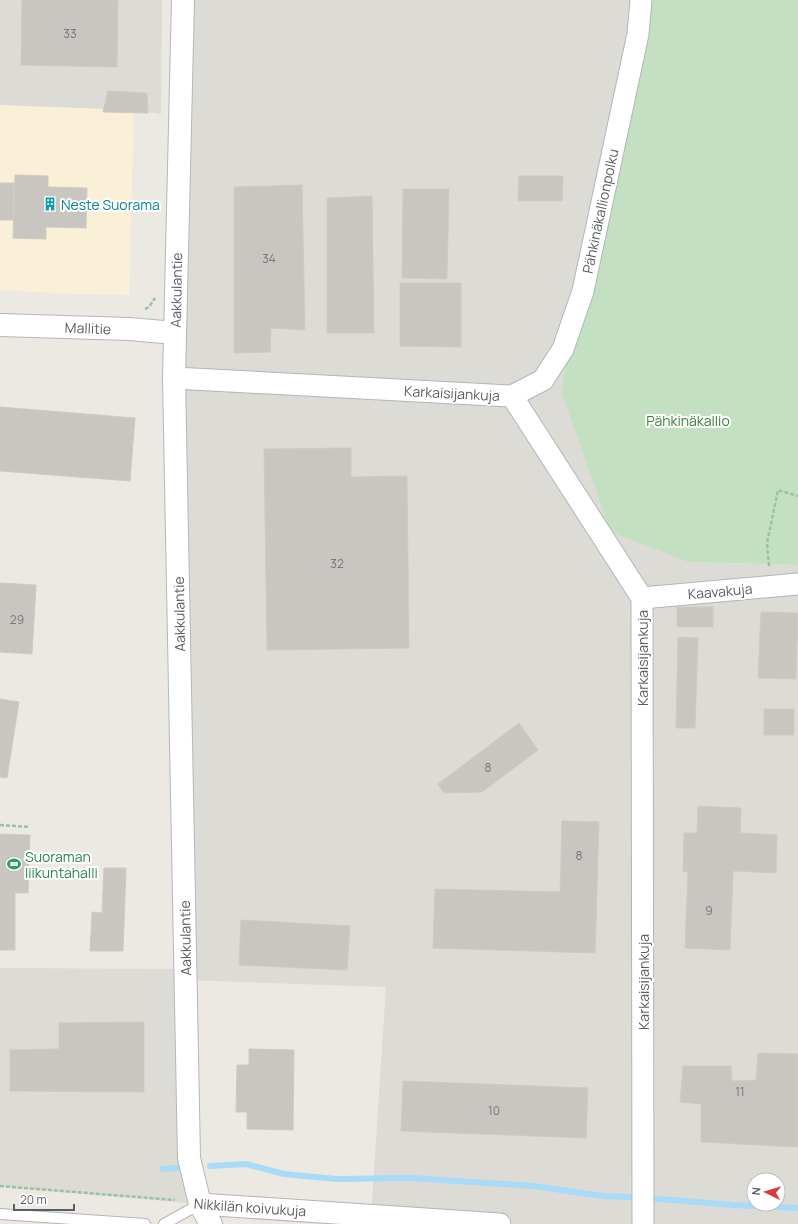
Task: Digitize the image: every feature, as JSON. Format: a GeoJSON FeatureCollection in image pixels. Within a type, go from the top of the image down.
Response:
{"type":"FeatureCollection","features":[{"type":"Feature","properties":{"kind":"street","name":"Aakkulantie"},"geometry":{"type":"LineString","coordinates":[[183,0],[174,378],[189,1158],[200,1204],[211,1224]]}},
{"type":"Feature","properties":{"kind":"street","name":"Pähkinäkallionpolku"},"geometry":{"type":"LineString","coordinates":[[512,396],[543,380],[563,349],[584,291],[638,34],[641,0]]}},
{"type":"Feature","properties":{"kind":"street","name":"Mallitie"},"geometry":{"type":"LineString","coordinates":[[0,325],[129,329],[175,333]]}},
{"type":"Feature","properties":{"kind":"street","name":"Karkaisijankuja"},"geometry":{"type":"LineString","coordinates":[[174,378],[512,396],[642,598],[643,1224]]}},
{"type":"Feature","properties":{"kind":"street","name":"Kaavakuja"},"geometry":{"type":"LineString","coordinates":[[642,598],[798,584]]}},
{"type":"Feature","properties":{"kind":"street","name":"Nikkilän koivukuja"},"geometry":{"type":"LineString","coordinates":[[200,1204],[500,1224]]}},
{"type":"Feature","properties":{"kind":"lane"},"geometry":{"type":"LineString","coordinates":[[164,1224],[200,1204]]}},
{"type":"Feature","properties":{"kind":"lane"},"geometry":{"type":"LineString","coordinates":[[0,1214],[145,1224]]}},
{"type":"Feature","properties":{"kind":"path"},"geometry":{"type":"LineString","coordinates":[[771,586],[767,543],[778,490],[798,496]]}},
{"type":"Feature","properties":{"kind":"path"},"geometry":{"type":"LineString","coordinates":[[0,826],[30,828]]}},
{"type":"Feature","properties":{"kind":"path","name":"Nikkilän koivukuja"},"geometry":{"type":"LineString","coordinates":[[0,1186],[173,1200],[200,1204]]}},
{"type":"Feature","properties":{"kind":"shaded area"},"geometry":{"type":"Polygon","coordinates":[[[0,0],[162,0],[161,114],[134,110],[0,105],[0,0]]]}},
{"type":"Feature","properties":{"kind":"shaded area"},"geometry":{"type":"Polygon","coordinates":[[[183,0],[639,0],[688,562],[798,565],[798,1224],[500,1224],[371,1215],[386,987],[186,980],[200,1204],[0,1187],[0,968],[186,969],[183,0]]]}},
{"type":"Feature","properties":{"kind":"shaded area"},"geometry":{"type":"Polygon","coordinates":[[[0,105],[134,110],[129,295],[0,290],[0,105]]]}},
{"type":"Feature","properties":{"kind":"green space","name":"Pähkinäkallio"},"geometry":{"type":"Polygon","coordinates":[[[639,0],[798,0],[798,565],[688,562],[611,532],[561,391],[639,0]]]}},
{"type":"Feature","properties":{"kind":"building"},"geometry":{"type":"Polygon","coordinates":[[[22,0],[118,0],[117,67],[21,65],[22,0]]]}},
{"type":"Feature","properties":{"kind":"building"},"geometry":{"type":"Polygon","coordinates":[[[108,91],[147,93],[148,113],[103,112],[108,91]]]}},
{"type":"Feature","properties":{"kind":"building","name":"Neste Suorama"},"geometry":{"type":"Polygon","coordinates":[[[15,175],[48,176],[48,187],[87,188],[86,228],[46,227],[46,239],[13,238],[15,175]]]}},
{"type":"Feature","properties":{"kind":"building"},"geometry":{"type":"Polygon","coordinates":[[[519,176],[563,176],[562,201],[518,201],[519,176]]]}},
{"type":"Feature","properties":{"kind":"building"},"geometry":{"type":"Polygon","coordinates":[[[0,183],[14,183],[13,220],[0,220],[0,183]]]}},
{"type":"Feature","properties":{"kind":"building"},"geometry":{"type":"Polygon","coordinates":[[[302,185],[305,330],[271,328],[270,352],[234,353],[234,187],[302,185]]]}},
{"type":"Feature","properties":{"kind":"building"},"geometry":{"type":"Polygon","coordinates":[[[403,189],[449,189],[447,279],[402,278],[403,189]]]}},
{"type":"Feature","properties":{"kind":"building"},"geometry":{"type":"Polygon","coordinates":[[[372,196],[374,333],[327,333],[327,198],[372,196]]]}},
{"type":"Feature","properties":{"kind":"building"},"geometry":{"type":"Polygon","coordinates":[[[400,283],[461,283],[461,347],[400,346],[400,283]]]}},
{"type":"Feature","properties":{"kind":"building"},"geometry":{"type":"Polygon","coordinates":[[[0,407],[135,418],[130,481],[0,471],[0,407]]]}},
{"type":"Feature","properties":{"kind":"building"},"geometry":{"type":"Polygon","coordinates":[[[351,448],[351,477],[407,476],[409,648],[267,650],[264,449],[351,448]]]}},
{"type":"Feature","properties":{"kind":"building"},"geometry":{"type":"Polygon","coordinates":[[[0,583],[36,585],[32,654],[0,652],[0,583]]]}},
{"type":"Feature","properties":{"kind":"building"},"geometry":{"type":"Polygon","coordinates":[[[677,607],[713,607],[713,627],[677,627],[677,607]]]}},
{"type":"Feature","properties":{"kind":"building"},"geometry":{"type":"Polygon","coordinates":[[[761,612],[798,613],[796,679],[758,678],[761,612]]]}},
{"type":"Feature","properties":{"kind":"building"},"geometry":{"type":"Polygon","coordinates":[[[678,637],[698,638],[695,728],[676,728],[678,637]]]}},
{"type":"Feature","properties":{"kind":"building"},"geometry":{"type":"Polygon","coordinates":[[[0,699],[19,702],[7,778],[0,777],[0,699]]]}},
{"type":"Feature","properties":{"kind":"building"},"geometry":{"type":"Polygon","coordinates":[[[764,709],[794,709],[794,735],[764,735],[764,709]]]}},
{"type":"Feature","properties":{"kind":"building"},"geometry":{"type":"Polygon","coordinates":[[[519,723],[538,750],[482,792],[444,793],[438,784],[519,723]]]}},
{"type":"Feature","properties":{"kind":"building"},"geometry":{"type":"Polygon","coordinates":[[[698,806],[741,808],[740,833],[777,835],[776,873],[733,871],[730,950],[685,948],[688,872],[683,871],[684,833],[697,833],[698,806]]]}},
{"type":"Feature","properties":{"kind":"building"},"geometry":{"type":"Polygon","coordinates":[[[562,821],[599,822],[595,953],[433,948],[435,889],[560,892],[562,821]]]}},
{"type":"Feature","properties":{"kind":"building","name":"Suoraman liikuntahalli"},"geometry":{"type":"Polygon","coordinates":[[[0,834],[30,835],[28,893],[15,893],[15,950],[0,950],[0,834]]]}},
{"type":"Feature","properties":{"kind":"building"},"geometry":{"type":"Polygon","coordinates":[[[104,868],[126,868],[123,951],[90,951],[92,912],[102,913],[104,868]]]}},
{"type":"Feature","properties":{"kind":"building"},"geometry":{"type":"Polygon","coordinates":[[[241,920],[350,926],[347,970],[239,965],[241,920]]]}},
{"type":"Feature","properties":{"kind":"building"},"geometry":{"type":"Polygon","coordinates":[[[144,1022],[144,1092],[10,1091],[10,1050],[59,1049],[59,1023],[144,1022]]]}},
{"type":"Feature","properties":{"kind":"building"},"geometry":{"type":"Polygon","coordinates":[[[249,1049],[294,1050],[293,1130],[247,1129],[247,1112],[236,1112],[237,1065],[249,1065],[249,1049]]]}},
{"type":"Feature","properties":{"kind":"building"},"geometry":{"type":"Polygon","coordinates":[[[758,1053],[798,1054],[798,1147],[701,1142],[701,1104],[680,1102],[683,1066],[731,1066],[732,1081],[756,1080],[758,1053]]]}},
{"type":"Feature","properties":{"kind":"building"},"geometry":{"type":"Polygon","coordinates":[[[403,1081],[588,1088],[586,1138],[401,1131],[403,1081]]]}},
{"type":"Feature","properties":{"kind":"waterway"},"geometry":{"type":"LineString","coordinates":[[210,1166],[246,1164],[284,1174],[336,1179],[411,1178],[533,1186],[603,1196],[630,1197]]}},
{"type":"Feature","properties":{"kind":"waterway"},"geometry":{"type":"LineString","coordinates":[[163,1169],[177,1168]]}},
{"type":"Feature","properties":{"kind":"waterway"},"geometry":{"type":"LineString","coordinates":[[647,1198],[734,1205],[798,1208]]}},
{"type":"Feature","properties":{"kind":"place","name":"Neste Suorama"},"geometry":{"type":"Point","coordinates":[50,204]}},
{"type":"Feature","properties":{"kind":"place","name":"Suoraman liikuntahalli"},"geometry":{"type":"Point","coordinates":[14,864]}}]}
